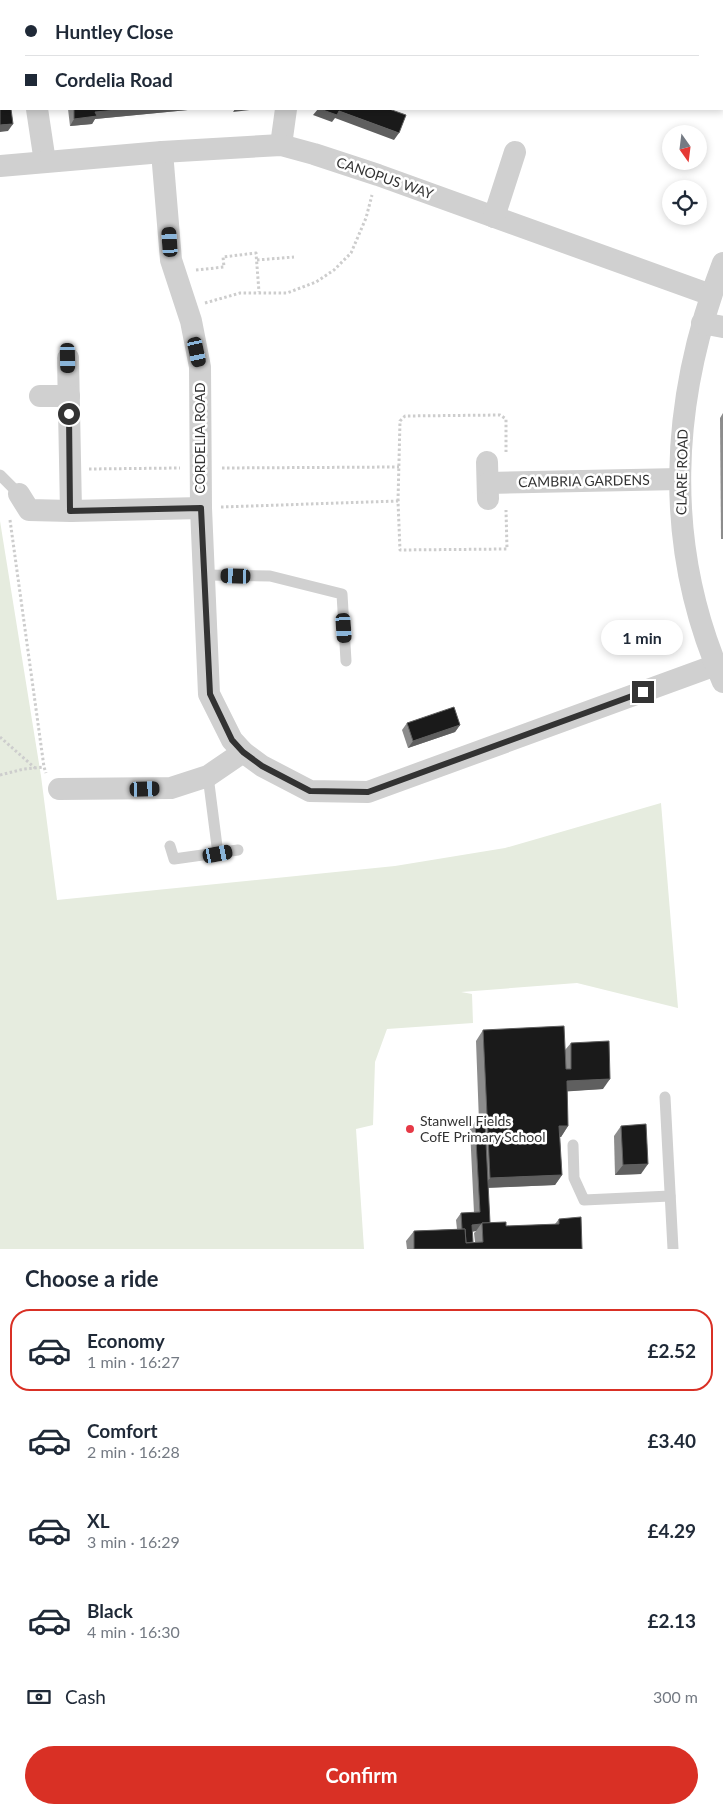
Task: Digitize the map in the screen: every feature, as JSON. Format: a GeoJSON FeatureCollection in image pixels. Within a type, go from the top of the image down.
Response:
{"type":"FeatureCollection","features":[{"type":"Feature","properties":{"kind":"street"},"geometry":{"type":"LineString","coordinates":[[38,110],[45,162]]}},
{"type":"Feature","properties":{"kind":"street"},"geometry":{"type":"LineString","coordinates":[[281,145],[286,110]]}},
{"type":"Feature","properties":{"kind":"street","name":"CANOPUS WAY"},"geometry":{"type":"LineString","coordinates":[[0,166],[162,152],[281,145],[378,176],[711,294]]}},
{"type":"Feature","properties":{"kind":"street","name":"CORDELIA ROAD"},"geometry":{"type":"LineString","coordinates":[[162,152],[171,260],[191,321],[200,367],[201,508],[210,694],[232,740],[243,752],[262,766],[310,791],[368,792],[719,674]]}},
{"type":"Feature","properties":{"kind":"street"},"geometry":{"type":"LineString","coordinates":[[494,217],[515,152]]}},
{"type":"Feature","properties":{"kind":"street","name":"CLARE ROAD"},"geometry":{"type":"LineString","coordinates":[[719,674],[714,636],[693,596],[685,556],[680,479],[681,437],[686,393],[692,363],[713,325],[711,294],[723,263]]}},
{"type":"Feature","properties":{"kind":"street"},"geometry":{"type":"LineString","coordinates":[[68,358],[70,511]]}},
{"type":"Feature","properties":{"kind":"street"},"geometry":{"type":"LineString","coordinates":[[40,396],[69,396]]}},
{"type":"Feature","properties":{"kind":"street","name":"CAMBRIA GARDENS"},"geometry":{"type":"LineString","coordinates":[[492,481],[680,479]]}},
{"type":"Feature","properties":{"kind":"street"},"geometry":{"type":"LineString","coordinates":[[14,502],[29,510],[201,508]]}},
{"type":"Feature","properties":{"kind":"street"},"geometry":{"type":"LineString","coordinates":[[59,789],[172,788],[208,776],[243,752]]}},
{"type":"Feature","properties":{"kind":"lane"},"geometry":{"type":"LineString","coordinates":[[0,475],[14,502]]}},
{"type":"Feature","properties":{"kind":"lane"},"geometry":{"type":"LineString","coordinates":[[204,575],[270,576],[342,594],[346,662]]}},
{"type":"Feature","properties":{"kind":"lane"},"geometry":{"type":"LineString","coordinates":[[208,776],[218,854]]}},
{"type":"Feature","properties":{"kind":"lane"},"geometry":{"type":"LineString","coordinates":[[170,846],[174,859],[238,850]]}},
{"type":"Feature","properties":{"kind":"lane"},"geometry":{"type":"LineString","coordinates":[[665,1096],[672,1249]]}},
{"type":"Feature","properties":{"kind":"lane"},"geometry":{"type":"LineString","coordinates":[[573,1145],[574,1178],[584,1200],[670,1196]]}},
{"type":"Feature","properties":{"kind":"path"},"geometry":{"type":"LineString","coordinates":[[186,309],[240,293],[287,293],[316,282],[334,270],[350,253],[366,218],[378,176]]}},
{"type":"Feature","properties":{"kind":"path"},"geometry":{"type":"LineString","coordinates":[[175,272],[224,267],[223,257],[256,253],[259,292]]}},
{"type":"Feature","properties":{"kind":"path"},"geometry":{"type":"LineString","coordinates":[[256,260],[294,257]]}},
{"type":"Feature","properties":{"kind":"path"},"geometry":{"type":"LineString","coordinates":[[500,415],[506,419],[492,481],[507,548],[400,550],[399,467],[400,421],[405,416],[500,415]]}},
{"type":"Feature","properties":{"kind":"path"},"geometry":{"type":"LineString","coordinates":[[70,469],[399,467]]}},
{"type":"Feature","properties":{"kind":"path"},"geometry":{"type":"LineString","coordinates":[[201,508],[398,501]]}},
{"type":"Feature","properties":{"kind":"path"},"geometry":{"type":"LineString","coordinates":[[14,502],[44,767],[48,777],[59,789]]}},
{"type":"Feature","properties":{"kind":"path"},"geometry":{"type":"LineString","coordinates":[[0,738],[35,768]]}},
{"type":"Feature","properties":{"kind":"path"},"geometry":{"type":"LineString","coordinates":[[0,775],[24,769],[44,767]]}},
{"type":"Feature","properties":{"kind":"shaded area","name":"Stanwell Fields CofE Primary School"},"geometry":{"type":"Polygon","coordinates":[[[0,521],[41,776],[57,900],[395,866],[505,848],[661,803],[678,1008],[577,983],[461,992],[472,994],[473,1023],[387,1029],[375,1062],[373,1125],[356,1129],[364,1249],[0,1249],[0,521]]]}},
{"type":"Feature","properties":{"kind":"building"},"geometry":{"type":"Polygon","coordinates":[[[0,110],[11,110],[13,124],[0,125],[0,110]]]}},
{"type":"Feature","properties":{"kind":"building"},"geometry":{"type":"Polygon","coordinates":[[[74,110],[118,110],[95,112],[97,116],[74,119],[74,110]]]}},
{"type":"Feature","properties":{"kind":"building"},"geometry":{"type":"Polygon","coordinates":[[[323,110],[392,110],[406,115],[399,133],[339,111],[337,115],[323,110]]]}},
{"type":"Feature","properties":{"kind":"building"},"geometry":{"type":"Polygon","coordinates":[[[454,707],[460,725],[413,741],[407,723],[454,707]]]}},
{"type":"Feature","properties":{"kind":"building"},"geometry":{"type":"Polygon","coordinates":[[[564,1026],[566,1069],[571,1069],[571,1043],[609,1041],[610,1079],[567,1081],[568,1126],[559,1126],[562,1175],[490,1178],[483,1030],[564,1026]]]}},
{"type":"Feature","properties":{"kind":"building"},"geometry":{"type":"Polygon","coordinates":[[[475,1122],[485,1122],[490,1223],[472,1225],[473,1242],[466,1243],[465,1229],[462,1229],[461,1213],[480,1212],[475,1122]]]}},
{"type":"Feature","properties":{"kind":"building"},"geometry":{"type":"Polygon","coordinates":[[[646,1124],[648,1164],[623,1165],[621,1126],[646,1124]]]}},
{"type":"Feature","properties":{"kind":"building"},"geometry":{"type":"Polygon","coordinates":[[[581,1217],[582,1249],[414,1249],[414,1231],[465,1229],[466,1243],[483,1242],[482,1223],[506,1222],[506,1226],[559,1224],[559,1219],[581,1217]]]}},
{"type":"Feature","properties":{"kind":"place","name":"Stanwell Fields CofE Primary School"},"geometry":{"type":"Point","coordinates":[410,1129]}},
{"type":"Feature","properties":{"kind":"route"},"geometry":{"type":"LineString","coordinates":[[69,414],[70,511],[201,508],[210,694],[232,740],[243,752],[262,766],[310,791],[368,792],[643,692]]}}]}
